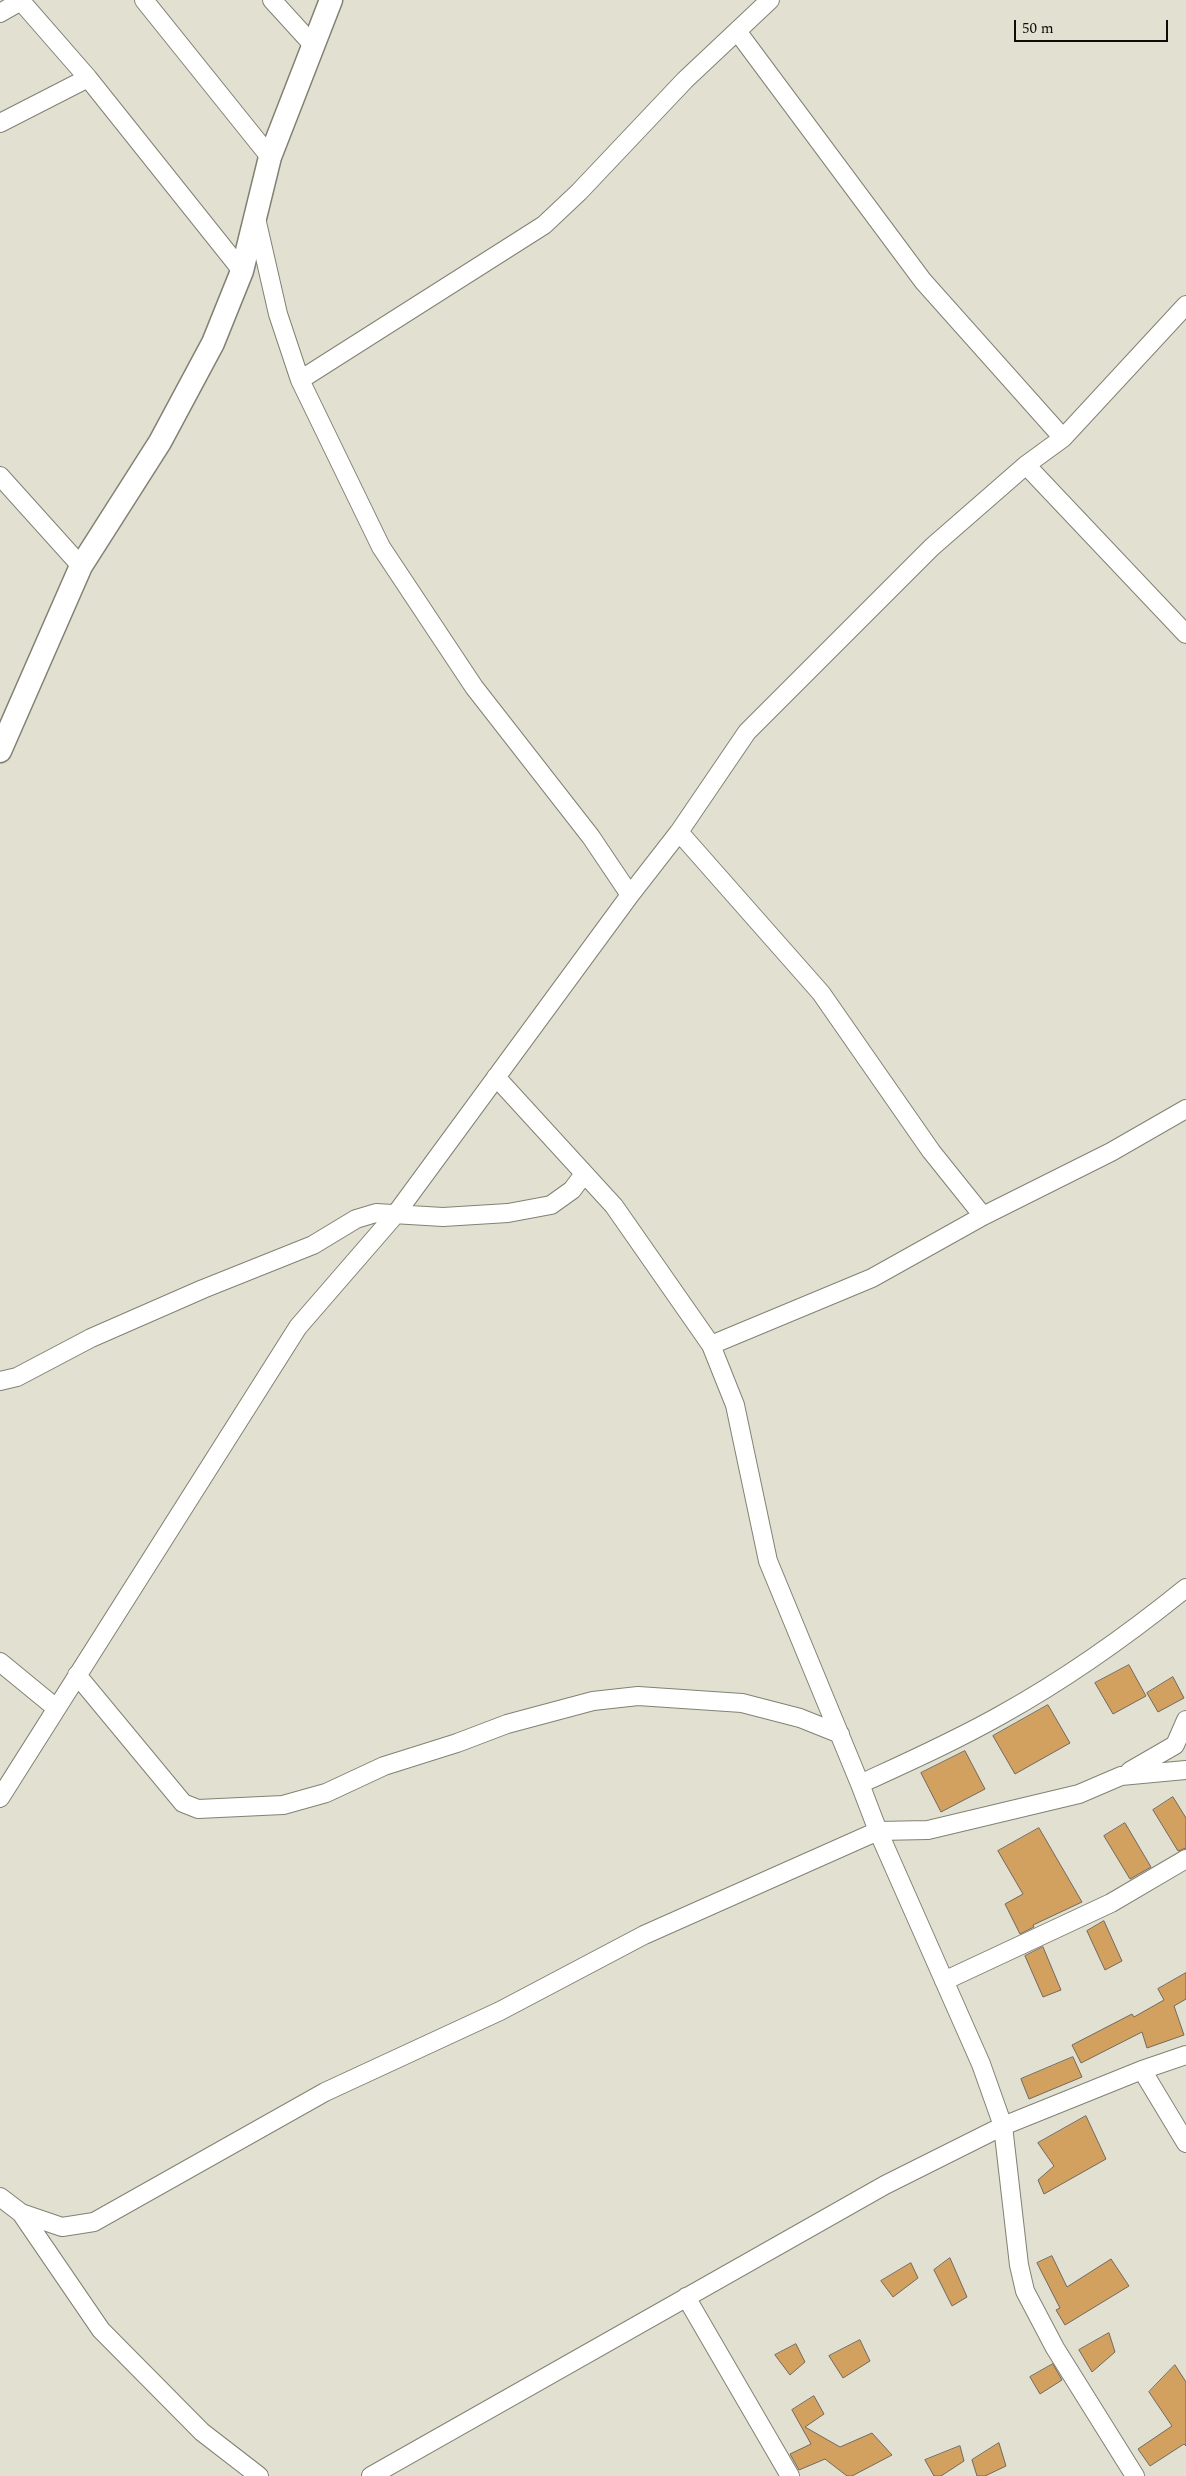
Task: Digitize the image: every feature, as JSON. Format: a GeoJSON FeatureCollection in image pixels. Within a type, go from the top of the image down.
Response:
{"type":"FeatureCollection","features":[{"type":"Feature","properties":{"kind":"street"},"geometry":{"type":"LineString","coordinates":[[144,0],[270,157]]}},
{"type":"Feature","properties":{"kind":"street"},"geometry":{"type":"LineString","coordinates":[[272,0],[313,45]]}},
{"type":"Feature","properties":{"kind":"street"},"geometry":{"type":"LineString","coordinates":[[0,751],[81,566],[160,442],[213,343],[242,270],[270,157],[330,0]]}},
{"type":"Feature","properties":{"kind":"street"},"geometry":{"type":"LineString","coordinates":[[300,380],[544,225],[579,192],[686,80],[770,0]]}},
{"type":"Feature","properties":{"kind":"street"},"geometry":{"type":"LineString","coordinates":[[0,12],[20,1],[88,78],[242,270]]}},
{"type":"Feature","properties":{"kind":"street"},"geometry":{"type":"LineString","coordinates":[[737,31],[923,281],[1063,438]]}},
{"type":"Feature","properties":{"kind":"street"},"geometry":{"type":"LineString","coordinates":[[0,123],[88,78]]}},
{"type":"Feature","properties":{"kind":"street"},"geometry":{"type":"LineString","coordinates":[[256,217],[278,314],[300,380],[382,547],[474,687],[591,837],[630,895]]}},
{"type":"Feature","properties":{"kind":"street"},"geometry":{"type":"LineString","coordinates":[[0,1798],[298,1327],[395,1215],[678,832],[747,732],[932,547],[1026,465],[1063,438],[1186,305]]}},
{"type":"Feature","properties":{"kind":"street"},"geometry":{"type":"LineString","coordinates":[[1026,465],[1186,634]]}},
{"type":"Feature","properties":{"kind":"street"},"geometry":{"type":"LineString","coordinates":[[0,476],[81,566]]}},
{"type":"Feature","properties":{"kind":"street"},"geometry":{"type":"LineString","coordinates":[[678,832],[821,993],[931,1151],[982,1216]]}},
{"type":"Feature","properties":{"kind":"street"},"geometry":{"type":"LineString","coordinates":[[496,1077],[614,1206],[711,1345],[735,1405],[768,1561],[878,1831],[981,2064],[1003,2126],[1019,2265],[1025,2291],[1055,2348],[1135,2476]]}},
{"type":"Feature","properties":{"kind":"street"},"geometry":{"type":"LineString","coordinates":[[711,1345],[872,1278],[982,1216],[1111,1152],[1186,1109]]}},
{"type":"Feature","properties":{"kind":"street"},"geometry":{"type":"LineString","coordinates":[[0,1381],[17,1377],[91,1338],[203,1289],[313,1245],[356,1220],[376,1213],[443,1217],[498,1214],[552,1205],[572,1190],[584,1174]]}},
{"type":"Feature","properties":{"kind":"street"},"geometry":{"type":"LineString","coordinates":[[860,1784],[1001,1715],[1095,1656],[1144,1622],[1186,1588]]}},
{"type":"Feature","properties":{"kind":"street"},"geometry":{"type":"LineString","coordinates":[[0,1662],[56,1708]]}},
{"type":"Feature","properties":{"kind":"street"},"geometry":{"type":"LineString","coordinates":[[77,1675],[183,1803],[198,1809],[283,1804],[326,1794],[384,1766],[457,1743],[507,1724],[593,1701],[638,1696],[742,1703],[800,1718],[840,1734]]}},
{"type":"Feature","properties":{"kind":"street"},"geometry":{"type":"LineString","coordinates":[[21,2213],[62,2227],[94,2222],[326,2092],[500,2011],[644,1935],[878,1831],[928,1830],[1079,1794],[1121,1776],[1175,1745],[1186,1720]]}},
{"type":"Feature","properties":{"kind":"street"},"geometry":{"type":"LineString","coordinates":[[1121,1776],[1186,1770]]}},
{"type":"Feature","properties":{"kind":"street"},"geometry":{"type":"LineString","coordinates":[[944,1981],[1111,1903],[1186,1859]]}},
{"type":"Feature","properties":{"kind":"street"},"geometry":{"type":"LineString","coordinates":[[371,2476],[885,2185],[1003,2126],[1142,2070],[1186,2055]]}},
{"type":"Feature","properties":{"kind":"street"},"geometry":{"type":"LineString","coordinates":[[1142,2070],[1186,2143]]}},
{"type":"Feature","properties":{"kind":"street"},"geometry":{"type":"LineString","coordinates":[[0,2197],[21,2213],[101,2330],[202,2432],[258,2476]]}},
{"type":"Feature","properties":{"kind":"street"},"geometry":{"type":"LineString","coordinates":[[686,2297],[790,2476]]}},
{"type":"Feature","properties":{"kind":"building"},"geometry":{"type":"Polygon","coordinates":[[[1129,1665],[1146,1696],[1113,1714],[1095,1683],[1129,1665]]]}},
{"type":"Feature","properties":{"kind":"building"},"geometry":{"type":"Polygon","coordinates":[[[1173,1677],[1184,1698],[1158,1712],[1147,1693],[1173,1677]]]}},
{"type":"Feature","properties":{"kind":"building"},"geometry":{"type":"Polygon","coordinates":[[[1048,1705],[1070,1743],[1015,1774],[993,1736],[1048,1705]]]}},
{"type":"Feature","properties":{"kind":"building"},"geometry":{"type":"Polygon","coordinates":[[[965,1751],[985,1789],[941,1812],[921,1773],[965,1751]]]}},
{"type":"Feature","properties":{"kind":"building"},"geometry":{"type":"Polygon","coordinates":[[[1173,1797],[1186,1818],[1186,1848],[1178,1851],[1153,1810],[1173,1797]]]}},
{"type":"Feature","properties":{"kind":"building"},"geometry":{"type":"Polygon","coordinates":[[[1125,1823],[1151,1867],[1130,1879],[1104,1836],[1125,1823]]]}},
{"type":"Feature","properties":{"kind":"building"},"geometry":{"type":"Polygon","coordinates":[[[1039,1828],[1082,1902],[1033,1925],[1034,1927],[1020,1934],[1005,1904],[1023,1894],[998,1851],[1039,1828]]]}},
{"type":"Feature","properties":{"kind":"building"},"geometry":{"type":"Polygon","coordinates":[[[1104,1921],[1122,1961],[1105,1970],[1087,1931],[1104,1921]]]}},
{"type":"Feature","properties":{"kind":"building"},"geometry":{"type":"Polygon","coordinates":[[[1043,1947],[1061,1990],[1043,1997],[1025,1956],[1043,1947]]]}},
{"type":"Feature","properties":{"kind":"building"},"geometry":{"type":"Polygon","coordinates":[[[1186,1973],[1186,1999],[1174,2006],[1184,2035],[1147,2048],[1142,2032],[1081,2063],[1072,2045],[1132,2014],[1134,2017],[1164,2000],[1158,1989],[1186,1973]]]}},
{"type":"Feature","properties":{"kind":"building"},"geometry":{"type":"Polygon","coordinates":[[[1073,2057],[1082,2077],[1029,2099],[1021,2079],[1073,2057]]]}},
{"type":"Feature","properties":{"kind":"building"},"geometry":{"type":"Polygon","coordinates":[[[1086,2116],[1106,2159],[1044,2194],[1038,2180],[1054,2166],[1038,2143],[1086,2116]]]}},
{"type":"Feature","properties":{"kind":"building"},"geometry":{"type":"Polygon","coordinates":[[[1052,2256],[1067,2287],[1111,2259],[1129,2286],[1065,2325],[1056,2310],[1060,2308],[1037,2263],[1052,2256]]]}},
{"type":"Feature","properties":{"kind":"building"},"geometry":{"type":"Polygon","coordinates":[[[950,2258],[967,2297],[952,2306],[934,2270],[950,2258]]]}},
{"type":"Feature","properties":{"kind":"building"},"geometry":{"type":"Polygon","coordinates":[[[911,2263],[918,2278],[893,2297],[881,2281],[911,2263]]]}},
{"type":"Feature","properties":{"kind":"building"},"geometry":{"type":"Polygon","coordinates":[[[1109,2333],[1115,2352],[1092,2372],[1079,2350],[1109,2333]]]}},
{"type":"Feature","properties":{"kind":"building"},"geometry":{"type":"Polygon","coordinates":[[[860,2340],[870,2361],[843,2378],[829,2356],[860,2340]]]}},
{"type":"Feature","properties":{"kind":"building"},"geometry":{"type":"Polygon","coordinates":[[[796,2344],[805,2362],[790,2375],[775,2355],[796,2344]]]}},
{"type":"Feature","properties":{"kind":"building"},"geometry":{"type":"Polygon","coordinates":[[[1053,2364],[1062,2380],[1040,2394],[1030,2377],[1053,2364]]]}},
{"type":"Feature","properties":{"kind":"building"},"geometry":{"type":"Polygon","coordinates":[[[1175,2365],[1186,2382],[1186,2446],[1184,2444],[1150,2466],[1138,2449],[1172,2426],[1149,2392],[1175,2365]]]}},
{"type":"Feature","properties":{"kind":"building"},"geometry":{"type":"Polygon","coordinates":[[[814,2396],[824,2414],[805,2427],[840,2447],[872,2433],[892,2455],[852,2476],[847,2476],[825,2459],[799,2470],[790,2454],[811,2444],[792,2410],[814,2396]]]}},
{"type":"Feature","properties":{"kind":"building"},"geometry":{"type":"Polygon","coordinates":[[[999,2443],[1006,2466],[985,2476],[977,2476],[972,2460],[999,2443]]]}},
{"type":"Feature","properties":{"kind":"building"},"geometry":{"type":"Polygon","coordinates":[[[960,2446],[964,2461],[941,2476],[934,2476],[925,2460],[960,2446]]]}}]}
